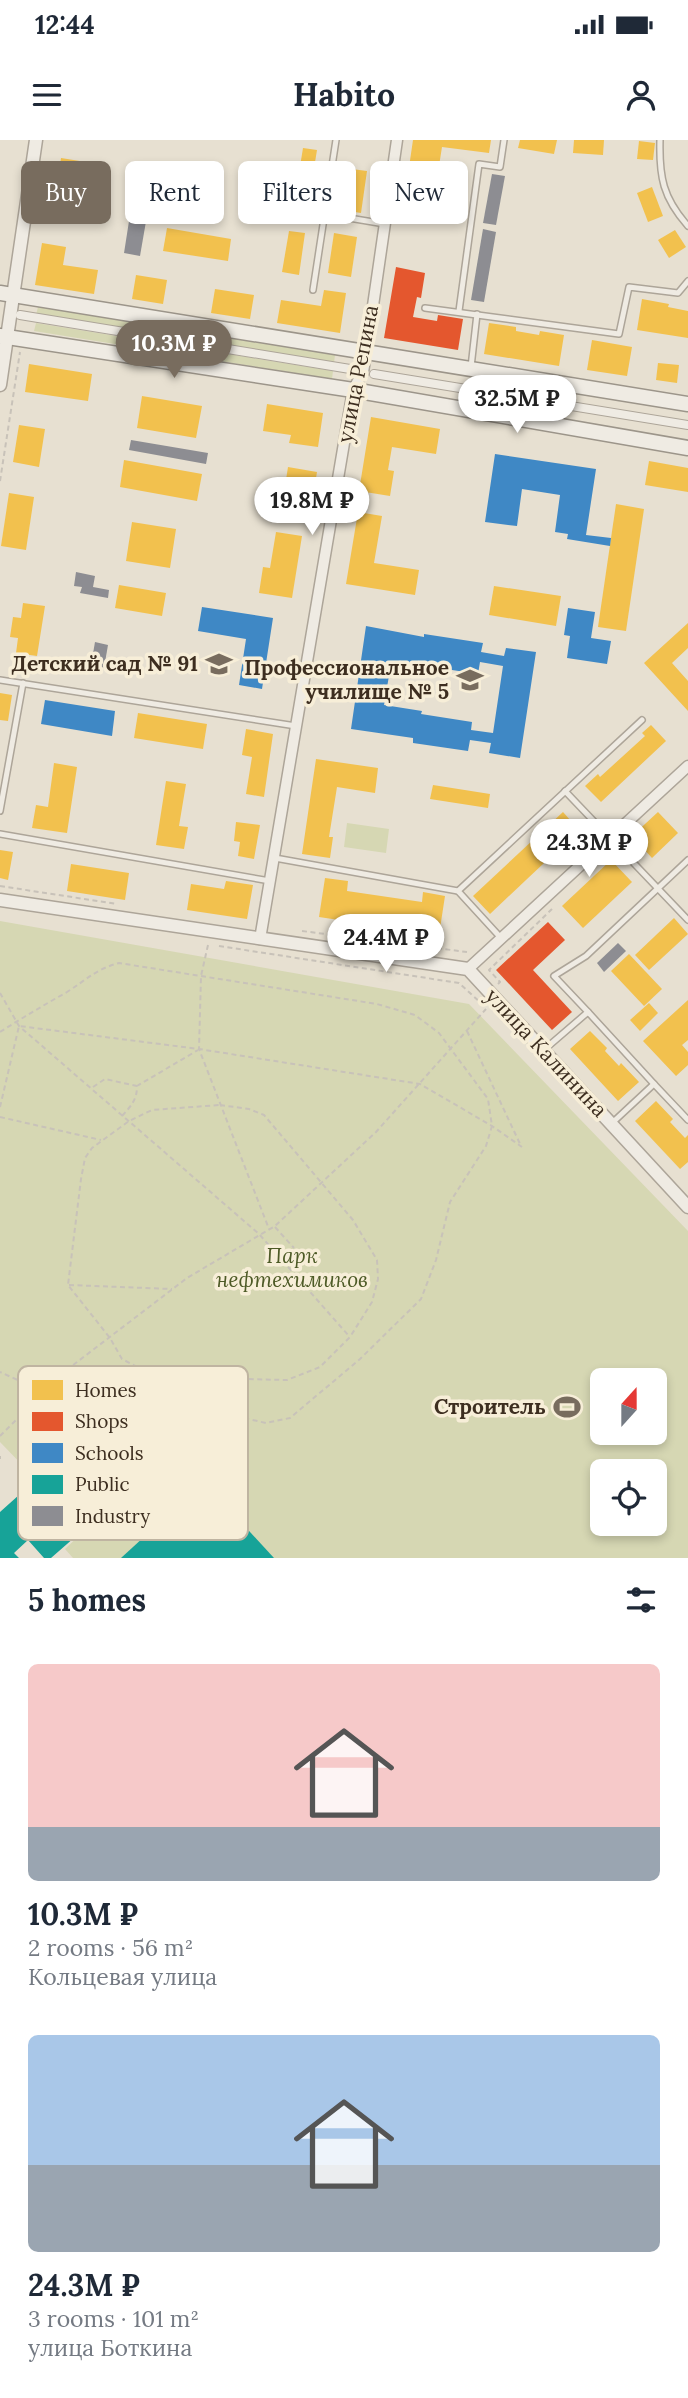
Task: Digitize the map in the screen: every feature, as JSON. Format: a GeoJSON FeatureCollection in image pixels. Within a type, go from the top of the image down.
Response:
{"type":"FeatureCollection","features":[{"type":"Feature","properties":{"kind":"main road"},"geometry":{"type":"LineString","coordinates":[[6,294],[688,404]]}},
{"type":"Feature","properties":{"kind":"main road"},"geometry":{"type":"LineString","coordinates":[[10,337],[353,390],[688,448]]}},
{"type":"Feature","properties":{"kind":"street"},"geometry":{"type":"LineString","coordinates":[[0,385],[10,337],[6,294],[36,140]]}},
{"type":"Feature","properties":{"kind":"street","name":"улица Репина"},"geometry":{"type":"LineString","coordinates":[[394,161],[397,140]]}},
{"type":"Feature","properties":{"kind":"street","name":"улица Репина"},"geometry":{"type":"LineString","coordinates":[[260,939],[353,390],[363,372],[385,224]]}},
{"type":"Feature","properties":{"kind":"street"},"geometry":{"type":"LineString","coordinates":[[20,315],[350,369]]}},
{"type":"Feature","properties":{"kind":"street"},"geometry":{"type":"LineString","coordinates":[[374,374],[688,425]]}},
{"type":"Feature","properties":{"kind":"street"},"geometry":{"type":"LineString","coordinates":[[0,900],[468,968],[688,766]]}},
{"type":"Feature","properties":{"kind":"street","name":"улица Калинина"},"geometry":{"type":"LineString","coordinates":[[468,968],[688,1207]]}},
{"type":"Feature","properties":{"kind":"lane"},"geometry":{"type":"LineString","coordinates":[[333,161],[336,140]]}},
{"type":"Feature","properties":{"kind":"lane"},"geometry":{"type":"LineString","coordinates":[[459,311],[479,164],[500,167],[505,140]]}},
{"type":"Feature","properties":{"kind":"lane"},"geometry":{"type":"LineString","coordinates":[[660,140],[659,167],[664,190],[675,211],[688,226]]}},
{"type":"Feature","properties":{"kind":"lane"},"geometry":{"type":"LineString","coordinates":[[313,290],[323,224]]}},
{"type":"Feature","properties":{"kind":"lane"},"geometry":{"type":"LineString","coordinates":[[425,308],[619,334],[629,287],[678,293],[688,281]]}},
{"type":"Feature","properties":{"kind":"lane"},"geometry":{"type":"LineString","coordinates":[[471,369],[477,314]]}},
{"type":"Feature","properties":{"kind":"lane"},"geometry":{"type":"LineString","coordinates":[[0,680],[296,726]]}},
{"type":"Feature","properties":{"kind":"lane"},"geometry":{"type":"LineString","coordinates":[[0,811],[23,683]]}},
{"type":"Feature","properties":{"kind":"lane"},"geometry":{"type":"LineString","coordinates":[[458,891],[642,720]]}},
{"type":"Feature","properties":{"kind":"lane"},"geometry":{"type":"LineString","coordinates":[[565,792],[688,920]]}},
{"type":"Feature","properties":{"kind":"lane"},"geometry":{"type":"LineString","coordinates":[[0,834],[270,881]]}},
{"type":"Feature","properties":{"kind":"lane"},"geometry":{"type":"LineString","coordinates":[[274,857],[458,891],[501,938]]}},
{"type":"Feature","properties":{"kind":"lane"},"geometry":{"type":"LineString","coordinates":[[688,860],[586,956],[554,976],[688,1121]]}},
{"type":"Feature","properties":{"kind":"lane"},"geometry":{"type":"LineString","coordinates":[[544,1051],[588,1012]]}},
{"type":"Feature","properties":{"kind":"lane"},"geometry":{"type":"LineString","coordinates":[[611,1124],[654,1084]]}},
{"type":"Feature","properties":{"kind":"path"},"geometry":{"type":"LineString","coordinates":[[0,481],[10,337]]}},
{"type":"Feature","properties":{"kind":"path"},"geometry":{"type":"LineString","coordinates":[[0,886],[124,905]]}},
{"type":"Feature","properties":{"kind":"path"},"geometry":{"type":"LineString","coordinates":[[489,992],[500,982],[489,970],[557,903]]}},
{"type":"Feature","properties":{"kind":"path"},"geometry":{"type":"LineString","coordinates":[[301,931],[472,953]]}},
{"type":"Feature","properties":{"kind":"path"},"geometry":{"type":"LineString","coordinates":[[72,1366],[174,1289],[275,1226],[376,1132],[486,1008],[459,983],[208,944],[201,976],[199,1049],[270,1229]]}},
{"type":"Feature","properties":{"kind":"path"},"geometry":{"type":"LineString","coordinates":[[0,1031],[71,989],[89,975],[119,963],[377,1004],[415,1015],[439,1033],[488,1099],[492,1126],[486,1146],[450,1202],[436,1260],[422,1298],[360,1359],[290,1418],[266,1423],[248,1419]]}},
{"type":"Feature","properties":{"kind":"path"},"geometry":{"type":"LineString","coordinates":[[0,993],[19,1026],[259,1234],[350,1337]]}},
{"type":"Feature","properties":{"kind":"path"},"geometry":{"type":"LineString","coordinates":[[19,1026],[199,1049],[420,1084],[492,1126],[522,1147],[467,1031]]}},
{"type":"Feature","properties":{"kind":"path"},"geometry":{"type":"LineString","coordinates":[[0,1107],[19,1026]]}},
{"type":"Feature","properties":{"kind":"path"},"geometry":{"type":"LineString","coordinates":[[92,1088],[105,1079],[137,1086],[199,1049]]}},
{"type":"Feature","properties":{"kind":"path"},"geometry":{"type":"LineString","coordinates":[[122,1116],[134,1103],[137,1086]]}},
{"type":"Feature","properties":{"kind":"path"},"geometry":{"type":"LineString","coordinates":[[135,1366],[122,1359],[110,1338],[68,1285],[85,1158],[101,1140],[129,1121],[152,1110],[220,1105],[249,1109],[264,1115],[353,1220],[377,1260],[378,1279],[372,1302],[350,1337],[320,1367],[287,1380],[248,1379]]}},
{"type":"Feature","properties":{"kind":"path"},"geometry":{"type":"LineString","coordinates":[[0,1117],[101,1140]]}},
{"type":"Feature","properties":{"kind":"path"},"geometry":{"type":"LineString","coordinates":[[275,1226],[294,1248]]}},
{"type":"Feature","properties":{"kind":"path"},"geometry":{"type":"LineString","coordinates":[[68,1285],[174,1289]]}},
{"type":"Feature","properties":{"kind":"path"},"geometry":{"type":"LineString","coordinates":[[0,1372],[18,1380]]}},
{"type":"Feature","properties":{"kind":"path"},"geometry":{"type":"LineString","coordinates":[[0,1436],[18,1418]]}},
{"type":"Feature","properties":{"kind":"green space"},"geometry":{"type":"Polygon","coordinates":[[[38,307],[335,355],[334,363],[36,315],[38,307]]]}},
{"type":"Feature","properties":{"kind":"green space"},"geometry":{"type":"Polygon","coordinates":[[[36,323],[333,371],[332,379],[34,331],[36,323]]]}},
{"type":"Feature","properties":{"kind":"green space"},"geometry":{"type":"Polygon","coordinates":[[[347,823],[389,829],[386,853],[344,847],[347,823]]]}},
{"type":"Feature","properties":{"kind":"green space","name":"Парк нефтехимиков"},"geometry":{"type":"Polygon","coordinates":[[[0,921],[469,1004],[688,1231],[688,1558],[73,1558],[65,1549],[74,1540],[248,1540],[248,1366],[18,1366],[18,1461],[0,1442],[0,921]]]}},
{"type":"Feature","properties":{"kind":"building: Homes"},"geometry":{"type":"Polygon","coordinates":[[[413,140],[491,140],[489,153],[442,147],[440,161],[410,161],[413,140]]]}},
{"type":"Feature","properties":{"kind":"building: Homes"},"geometry":{"type":"Polygon","coordinates":[[[520,140],[557,140],[554,154],[518,148],[520,140]]]}},
{"type":"Feature","properties":{"kind":"building: Homes"},"geometry":{"type":"Polygon","coordinates":[[[574,140],[604,140],[603,155],[573,153],[574,140]]]}},
{"type":"Feature","properties":{"kind":"building: Homes"},"geometry":{"type":"Polygon","coordinates":[[[639,141],[655,143],[653,160],[637,159],[639,141]]]}},
{"type":"Feature","properties":{"kind":"building: Homes"},"geometry":{"type":"Polygon","coordinates":[[[303,148],[317,150],[315,161],[301,161],[303,148]]]}},
{"type":"Feature","properties":{"kind":"building: Homes"},"geometry":{"type":"Polygon","coordinates":[[[356,170],[367,171],[361,213],[356,212],[356,170]]]}},
{"type":"Feature","properties":{"kind":"building: Homes"},"geometry":{"type":"Polygon","coordinates":[[[652,187],[663,216],[648,222],[637,193],[652,187]]]}},
{"type":"Feature","properties":{"kind":"building: Homes"},"geometry":{"type":"Polygon","coordinates":[[[167,228],[231,239],[228,261],[163,251],[167,228]]]}},
{"type":"Feature","properties":{"kind":"building: Homes"},"geometry":{"type":"Polygon","coordinates":[[[675,230],[686,247],[669,258],[658,240],[675,230]]]}},
{"type":"Feature","properties":{"kind":"building: Homes"},"geometry":{"type":"Polygon","coordinates":[[[289,231],[305,233],[299,275],[282,272],[289,231]]]}},
{"type":"Feature","properties":{"kind":"building: Homes"},"geometry":{"type":"Polygon","coordinates":[[[334,233],[357,237],[351,277],[328,273],[334,233]]]}},
{"type":"Feature","properties":{"kind":"building: Homes"},"geometry":{"type":"Polygon","coordinates":[[[42,243],[66,247],[63,265],[98,270],[94,294],[35,285],[42,243]]]}},
{"type":"Feature","properties":{"kind":"building: Homes"},"geometry":{"type":"Polygon","coordinates":[[[136,275],[167,280],[163,304],[132,299],[136,275]]]}},
{"type":"Feature","properties":{"kind":"building: Homes"},"geometry":{"type":"Polygon","coordinates":[[[215,289],[254,295],[250,319],[211,313],[215,289]]]}},
{"type":"Feature","properties":{"kind":"building: Homes"},"geometry":{"type":"Polygon","coordinates":[[[324,290],[346,293],[340,333],[277,323],[281,300],[321,306],[324,290]]]}},
{"type":"Feature","properties":{"kind":"building: Homes"},"geometry":{"type":"Polygon","coordinates":[[[642,299],[688,311],[688,338],[637,330],[642,299]]]}},
{"type":"Feature","properties":{"kind":"building: Homes"},"geometry":{"type":"Polygon","coordinates":[[[489,323],[516,327],[516,331],[539,335],[540,331],[564,335],[559,366],[484,354],[489,323]]]}},
{"type":"Feature","properties":{"kind":"building: Homes"},"geometry":{"type":"Polygon","coordinates":[[[592,340],[632,347],[627,376],[587,370],[592,340]]]}},
{"type":"Feature","properties":{"kind":"building: Homes"},"geometry":{"type":"Polygon","coordinates":[[[658,363],[679,365],[677,383],[656,380],[658,363]]]}},
{"type":"Feature","properties":{"kind":"building: Homes"},"geometry":{"type":"Polygon","coordinates":[[[29,364],[92,374],[88,401],[25,392],[29,364]]]}},
{"type":"Feature","properties":{"kind":"building: Homes"},"geometry":{"type":"Polygon","coordinates":[[[142,396],[202,406],[196,438],[137,428],[142,396]]]}},
{"type":"Feature","properties":{"kind":"building: Homes"},"geometry":{"type":"Polygon","coordinates":[[[267,404],[323,413],[318,447],[289,443],[291,435],[263,431],[267,404]]]}},
{"type":"Feature","properties":{"kind":"building: Homes"},"geometry":{"type":"Polygon","coordinates":[[[371,417],[440,429],[436,454],[392,447],[388,470],[394,471],[390,496],[359,491],[371,417]]]}},
{"type":"Feature","properties":{"kind":"building: Homes"},"geometry":{"type":"Polygon","coordinates":[[[19,425],[45,429],[39,467],[13,462],[19,425]]]}},
{"type":"Feature","properties":{"kind":"building: Homes"},"geometry":{"type":"Polygon","coordinates":[[[124,460],[202,474],[197,501],[120,487],[124,460]]]}},
{"type":"Feature","properties":{"kind":"building: Homes"},"geometry":{"type":"Polygon","coordinates":[[[649,461],[688,468],[688,492],[645,485],[649,461]]]}},
{"type":"Feature","properties":{"kind":"building: Homes"},"geometry":{"type":"Polygon","coordinates":[[[288,467],[317,472],[311,510],[282,505],[288,467]]]}},
{"type":"Feature","properties":{"kind":"building: Homes"},"geometry":{"type":"Polygon","coordinates":[[[9,493],[34,497],[26,550],[1,546],[9,493]]]}},
{"type":"Feature","properties":{"kind":"building: Homes"},"geometry":{"type":"Polygon","coordinates":[[[616,504],[644,509],[626,631],[598,627],[616,504]]]}},
{"type":"Feature","properties":{"kind":"building: Homes"},"geometry":{"type":"Polygon","coordinates":[[[358,512],[382,516],[374,563],[419,570],[415,595],[346,584],[358,512]]]}},
{"type":"Feature","properties":{"kind":"building: Homes"},"geometry":{"type":"Polygon","coordinates":[[[132,522],[176,529],[170,568],[126,561],[132,522]]]}},
{"type":"Feature","properties":{"kind":"building: Homes"},"geometry":{"type":"Polygon","coordinates":[[[276,532],[302,536],[292,598],[259,593],[263,567],[270,568],[276,532]]]}},
{"type":"Feature","properties":{"kind":"building: Homes"},"geometry":{"type":"Polygon","coordinates":[[[119,585],[166,593],[162,616],[115,608],[119,585]]]}},
{"type":"Feature","properties":{"kind":"building: Homes"},"geometry":{"type":"Polygon","coordinates":[[[494,586],[561,596],[556,626],[489,615],[494,586]]]}},
{"type":"Feature","properties":{"kind":"building: Homes"},"geometry":{"type":"Polygon","coordinates":[[[23,603],[45,606],[37,656],[16,653],[18,638],[10,637],[13,617],[21,618],[23,603]]]}},
{"type":"Feature","properties":{"kind":"building: Homes"},"geometry":{"type":"Polygon","coordinates":[[[688,623],[688,648],[672,663],[688,681],[688,711],[644,663],[688,623]]]}},
{"type":"Feature","properties":{"kind":"building: Homes"},"geometry":{"type":"Polygon","coordinates":[[[0,693],[12,695],[8,721],[0,720],[0,693]]]}},
{"type":"Feature","properties":{"kind":"building: Homes"},"geometry":{"type":"Polygon","coordinates":[[[138,713],[207,724],[203,749],[134,738],[138,713]]]}},
{"type":"Feature","properties":{"kind":"building: Homes"},"geometry":{"type":"Polygon","coordinates":[[[651,725],[666,741],[601,802],[585,786],[598,774],[600,777],[645,736],[642,733],[651,725]]]}},
{"type":"Feature","properties":{"kind":"building: Homes"},"geometry":{"type":"Polygon","coordinates":[[[246,729],[273,734],[264,797],[246,794],[252,757],[242,755],[246,729]]]}},
{"type":"Feature","properties":{"kind":"building: Homes"},"geometry":{"type":"Polygon","coordinates":[[[316,759],[378,768],[375,793],[337,787],[329,837],[333,837],[330,858],[302,854],[316,759]]]}},
{"type":"Feature","properties":{"kind":"building: Homes"},"geometry":{"type":"Polygon","coordinates":[[[54,763],[77,767],[67,833],[32,828],[36,805],[48,807],[54,763]]]}},
{"type":"Feature","properties":{"kind":"building: Homes"},"geometry":{"type":"Polygon","coordinates":[[[166,781],[186,784],[179,826],[188,827],[184,849],[156,845],[166,781]]]}},
{"type":"Feature","properties":{"kind":"building: Homes"},"geometry":{"type":"Polygon","coordinates":[[[433,785],[490,794],[488,808],[430,799],[433,785]]]}},
{"type":"Feature","properties":{"kind":"building: Homes"},"geometry":{"type":"Polygon","coordinates":[[[563,812],[579,830],[490,914],[473,896],[563,812]]]}},
{"type":"Feature","properties":{"kind":"building: Homes"},"geometry":{"type":"Polygon","coordinates":[[[658,812],[678,833],[652,858],[632,836],[658,812]]]}},
{"type":"Feature","properties":{"kind":"building: Homes"},"geometry":{"type":"Polygon","coordinates":[[[236,822],[260,825],[254,859],[238,856],[240,842],[234,841],[236,822]]]}},
{"type":"Feature","properties":{"kind":"building: Homes"},"geometry":{"type":"Polygon","coordinates":[[[0,850],[13,852],[8,880],[0,878],[0,850]]]}},
{"type":"Feature","properties":{"kind":"building: Homes"},"geometry":{"type":"Polygon","coordinates":[[[611,860],[632,882],[583,928],[562,906],[611,860]]]}},
{"type":"Feature","properties":{"kind":"building: Homes"},"geometry":{"type":"Polygon","coordinates":[[[71,864],[129,873],[125,900],[67,891],[71,864]]]}},
{"type":"Feature","properties":{"kind":"building: Homes"},"geometry":{"type":"Polygon","coordinates":[[[325,878],[348,881],[347,891],[422,902],[423,892],[445,896],[439,935],[319,917],[325,878]]]}},
{"type":"Feature","properties":{"kind":"building: Homes"},"geometry":{"type":"Polygon","coordinates":[[[226,881],[253,885],[247,919],[187,910],[191,884],[224,889],[226,881]]]}},
{"type":"Feature","properties":{"kind":"building: Homes"},"geometry":{"type":"Polygon","coordinates":[[[674,918],[688,934],[649,970],[635,955],[674,918]]]}},
{"type":"Feature","properties":{"kind":"building: Homes"},"geometry":{"type":"Polygon","coordinates":[[[629,954],[662,989],[644,1006],[611,971],[629,954]]]}},
{"type":"Feature","properties":{"kind":"building: Homes"},"geometry":{"type":"Polygon","coordinates":[[[688,1000],[688,1040],[682,1045],[688,1052],[688,1065],[676,1076],[643,1041],[688,1000]]]}},
{"type":"Feature","properties":{"kind":"building: Homes"},"geometry":{"type":"Polygon","coordinates":[[[649,1003],[658,1013],[640,1031],[630,1020],[649,1003]]]}},
{"type":"Feature","properties":{"kind":"building: Homes"},"geometry":{"type":"Polygon","coordinates":[[[590,1031],[607,1048],[605,1051],[619,1066],[621,1063],[639,1082],[618,1101],[570,1049],[590,1031]]]}},
{"type":"Feature","properties":{"kind":"building: Homes"},"geometry":{"type":"Polygon","coordinates":[[[656,1101],[673,1119],[670,1122],[685,1138],[688,1135],[688,1162],[680,1169],[635,1121],[656,1101]]]}},
{"type":"Feature","properties":{"kind":"building: Shops"},"geometry":{"type":"Polygon","coordinates":[[[396,267],[425,273],[421,298],[417,297],[413,317],[437,321],[438,315],[463,319],[458,350],[384,338],[396,267]]]}},
{"type":"Feature","properties":{"kind":"building: Shops"},"geometry":{"type":"Polygon","coordinates":[[[548,922],[565,940],[533,970],[572,1012],[552,1030],[496,970],[548,922]]]}},
{"type":"Feature","properties":{"kind":"building: Schools"},"geometry":{"type":"Polygon","coordinates":[[[495,454],[596,469],[586,535],[611,538],[610,546],[567,539],[568,534],[555,532],[560,495],[522,489],[517,526],[485,522],[495,454]]]}},
{"type":"Feature","properties":{"kind":"building: Schools"},"geometry":{"type":"Polygon","coordinates":[[[202,607],[273,618],[262,689],[239,685],[246,639],[198,631],[202,607]]]}},
{"type":"Feature","properties":{"kind":"building: Schools"},"geometry":{"type":"Polygon","coordinates":[[[568,608],[595,612],[591,638],[611,641],[607,664],[567,658],[570,636],[564,635],[568,608]]]}},
{"type":"Feature","properties":{"kind":"building: Schools"},"geometry":{"type":"Polygon","coordinates":[[[366,626],[424,637],[424,634],[483,643],[481,652],[504,656],[506,648],[536,652],[520,758],[489,753],[491,743],[470,740],[468,751],[413,743],[413,738],[351,729],[366,626]],[[480,662],[478,674],[391,664],[384,705],[472,722],[471,730],[493,733],[503,666],[480,662]]]}},
{"type":"Feature","properties":{"kind":"building: Schools"},"geometry":{"type":"Polygon","coordinates":[[[45,700],[115,711],[112,736],[41,724],[45,700]]]}},
{"type":"Feature","properties":{"kind":"building: Public"},"geometry":{"type":"Polygon","coordinates":[[[18,1496],[18,1540],[28,1540],[14,1553],[19,1558],[0,1558],[0,1512],[18,1496]]]}},
{"type":"Feature","properties":{"kind":"building: Public"},"geometry":{"type":"Polygon","coordinates":[[[248,1530],[274,1558],[121,1558],[141,1540],[248,1540],[248,1530]]]}},
{"type":"Feature","properties":{"kind":"building: Public"},"geometry":{"type":"Polygon","coordinates":[[[28,1540],[72,1540],[51,1558],[44,1558],[28,1540]]]}},
{"type":"Feature","properties":{"kind":"building: Industry"},"geometry":{"type":"Polygon","coordinates":[[[492,174],[505,176],[496,225],[483,223],[492,174]]]}},
{"type":"Feature","properties":{"kind":"building: Industry"},"geometry":{"type":"Polygon","coordinates":[[[129,224],[146,224],[140,256],[124,253],[129,224]]]}},
{"type":"Feature","properties":{"kind":"building: Industry"},"geometry":{"type":"Polygon","coordinates":[[[483,229],[496,232],[484,302],[471,300],[483,229]]]}},
{"type":"Feature","properties":{"kind":"building: Industry"},"geometry":{"type":"Polygon","coordinates":[[[131,440],[208,453],[206,464],[129,450],[131,440]]]}},
{"type":"Feature","properties":{"kind":"building: Industry"},"geometry":{"type":"Polygon","coordinates":[[[76,572],[95,576],[93,587],[109,590],[108,598],[80,593],[82,587],[74,586],[76,572]]]}},
{"type":"Feature","properties":{"kind":"building: Industry"},"geometry":{"type":"Polygon","coordinates":[[[95,642],[108,645],[104,668],[91,665],[95,642]]]}},
{"type":"Feature","properties":{"kind":"building: Industry"},"geometry":{"type":"Polygon","coordinates":[[[618,943],[626,951],[604,972],[597,963],[618,943]]]}},
{"type":"Feature","properties":{"kind":"place","name":"Детский сад № 91"},"geometry":{"type":"Point","coordinates":[219,664]}},
{"type":"Feature","properties":{"kind":"place","name":"Профессиональное училище № 5"},"geometry":{"type":"Point","coordinates":[470,680]}},
{"type":"Feature","properties":{"kind":"place","name":"Строитель"},"geometry":{"type":"Point","coordinates":[567,1407]}}]}
